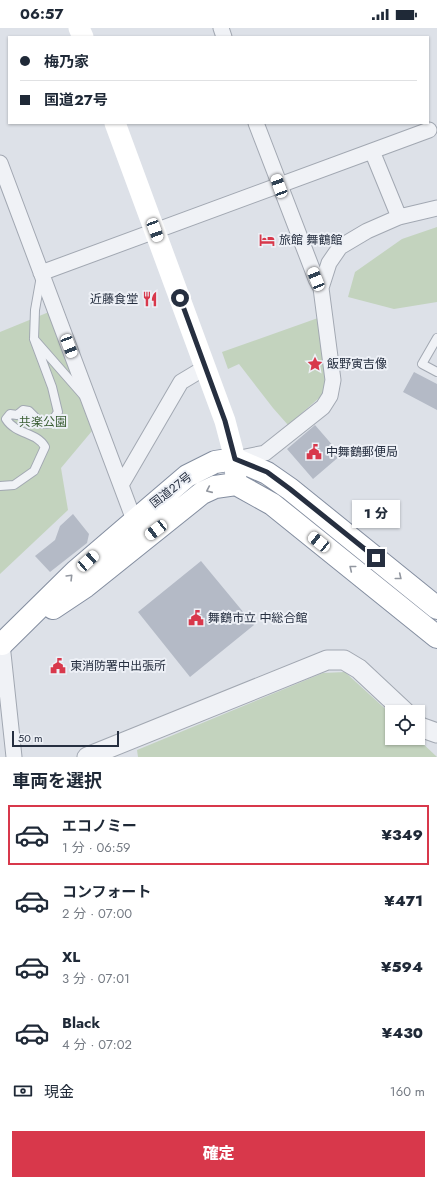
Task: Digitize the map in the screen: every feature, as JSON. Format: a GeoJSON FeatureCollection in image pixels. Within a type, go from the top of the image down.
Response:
{"type":"FeatureCollection","features":[{"type":"Feature","properties":{"kind":"highway","name":"国道27号"},"geometry":{"type":"LineString","coordinates":[[1,645],[76,571],[187,476],[215,462],[235,459]]}},
{"type":"Feature","properties":{"kind":"highway"},"geometry":{"type":"LineString","coordinates":[[235,459],[267,472],[437,608]]}},
{"type":"Feature","properties":{"kind":"highway","name":"国道27号"},"geometry":{"type":"LineString","coordinates":[[1,645],[86,586],[202,493],[215,487],[236,484]]}},
{"type":"Feature","properties":{"kind":"highway"},"geometry":{"type":"LineString","coordinates":[[236,484],[272,504],[437,637]]}},
{"type":"Feature","properties":{"kind":"main road"},"geometry":{"type":"LineString","coordinates":[[115,124],[225,421],[235,459],[236,484]]}},
{"type":"Feature","properties":{"kind":"street"},"geometry":{"type":"LineString","coordinates":[[235,459],[265,453],[323,408],[330,396],[333,380],[321,288],[279,186],[256,124]]}},
{"type":"Feature","properties":{"kind":"street"},"geometry":{"type":"LineString","coordinates":[[41,273],[429,130]]}},
{"type":"Feature","properties":{"kind":"street"},"geometry":{"type":"LineString","coordinates":[[372,151],[399,217]]}},
{"type":"Feature","properties":{"kind":"street"},"geometry":{"type":"LineString","coordinates":[[0,163],[134,520]]}},
{"type":"Feature","properties":{"kind":"street"},"geometry":{"type":"LineString","coordinates":[[321,288],[329,262],[340,247],[367,231],[399,217],[437,208]]}},
{"type":"Feature","properties":{"kind":"street"},"geometry":{"type":"LineString","coordinates":[[120,485],[181,382],[206,367]]}},
{"type":"Feature","properties":{"kind":"street"},"geometry":{"type":"LineString","coordinates":[[1,645],[14,757]]}},
{"type":"Feature","properties":{"kind":"street"},"geometry":{"type":"LineString","coordinates":[[87,757],[327,660],[344,660],[359,669],[398,705]]}},
{"type":"Feature","properties":{"kind":"street"},"geometry":{"type":"LineString","coordinates":[[425,729],[437,733]]}},
{"type":"Feature","properties":{"kind":"lane"},"geometry":{"type":"LineString","coordinates":[[0,486],[14,485],[34,471],[45,447],[42,442],[36,438],[17,430],[10,425],[6,419],[10,414],[17,415],[23,410],[29,410],[42,424],[51,423],[58,412],[57,402],[34,339],[35,310],[41,273]]}},
{"type":"Feature","properties":{"kind":"lane"},"geometry":{"type":"LineString","coordinates":[[437,338],[422,364],[437,372]]}},
{"type":"Feature","properties":{"kind":"lane"},"geometry":{"type":"LineString","coordinates":[[34,339],[91,405]]}},
{"type":"Feature","properties":{"kind":"green space"},"geometry":{"type":"Polygon","coordinates":[[[437,227],[437,302],[394,309],[348,297],[355,272],[402,239],[437,227]]]}},
{"type":"Feature","properties":{"kind":"green space","name":"共楽公園"},"geometry":{"type":"Polygon","coordinates":[[[49,312],[92,431],[61,468],[68,510],[0,574],[0,332],[49,312]]]}},
{"type":"Feature","properties":{"kind":"green space"},"geometry":{"type":"Polygon","coordinates":[[[318,318],[326,379],[326,392],[288,425],[239,364],[228,369],[222,352],[318,318]]]}},
{"type":"Feature","properties":{"kind":"green space"},"geometry":{"type":"Polygon","coordinates":[[[345,672],[385,709],[385,745],[424,745],[437,757],[138,757],[137,750],[323,673],[345,672]]]}},
{"type":"Feature","properties":{"kind":"building"},"geometry":{"type":"Polygon","coordinates":[[[414,372],[437,384],[437,410],[403,392],[414,372]]]}},
{"type":"Feature","properties":{"kind":"building"},"geometry":{"type":"Polygon","coordinates":[[[315,425],[341,455],[313,479],[287,449],[315,425]]]}},
{"type":"Feature","properties":{"kind":"building"},"geometry":{"type":"Polygon","coordinates":[[[73,514],[89,534],[87,543],[50,572],[35,556],[55,540],[60,526],[73,514]]]}},
{"type":"Feature","properties":{"kind":"building","name":"舞鶴市立 中総合館"},"geometry":{"type":"Polygon","coordinates":[[[201,561],[254,625],[190,677],[138,612],[201,561]]]}},
{"type":"Feature","properties":{"kind":"place","name":"旅館 舞鶴館"},"geometry":{"type":"Point","coordinates":[267,240]}},
{"type":"Feature","properties":{"kind":"place","name":"近藤食堂"},"geometry":{"type":"Point","coordinates":[150,299]}},
{"type":"Feature","properties":{"kind":"place","name":"飯野寅吉像"},"geometry":{"type":"Point","coordinates":[315,364]}},
{"type":"Feature","properties":{"kind":"place","name":"中舞鶴郵便局"},"geometry":{"type":"Point","coordinates":[314,452]}},
{"type":"Feature","properties":{"kind":"place","name":"舞鶴市立 中総合館"},"geometry":{"type":"Point","coordinates":[196,618]}},
{"type":"Feature","properties":{"kind":"place","name":"東消防署中出張所"},"geometry":{"type":"Point","coordinates":[58,666]}},
{"type":"Feature","properties":{"kind":"route"},"geometry":{"type":"LineString","coordinates":[[180,298],[225,421],[235,459],[267,472],[376,558]]}}]}
